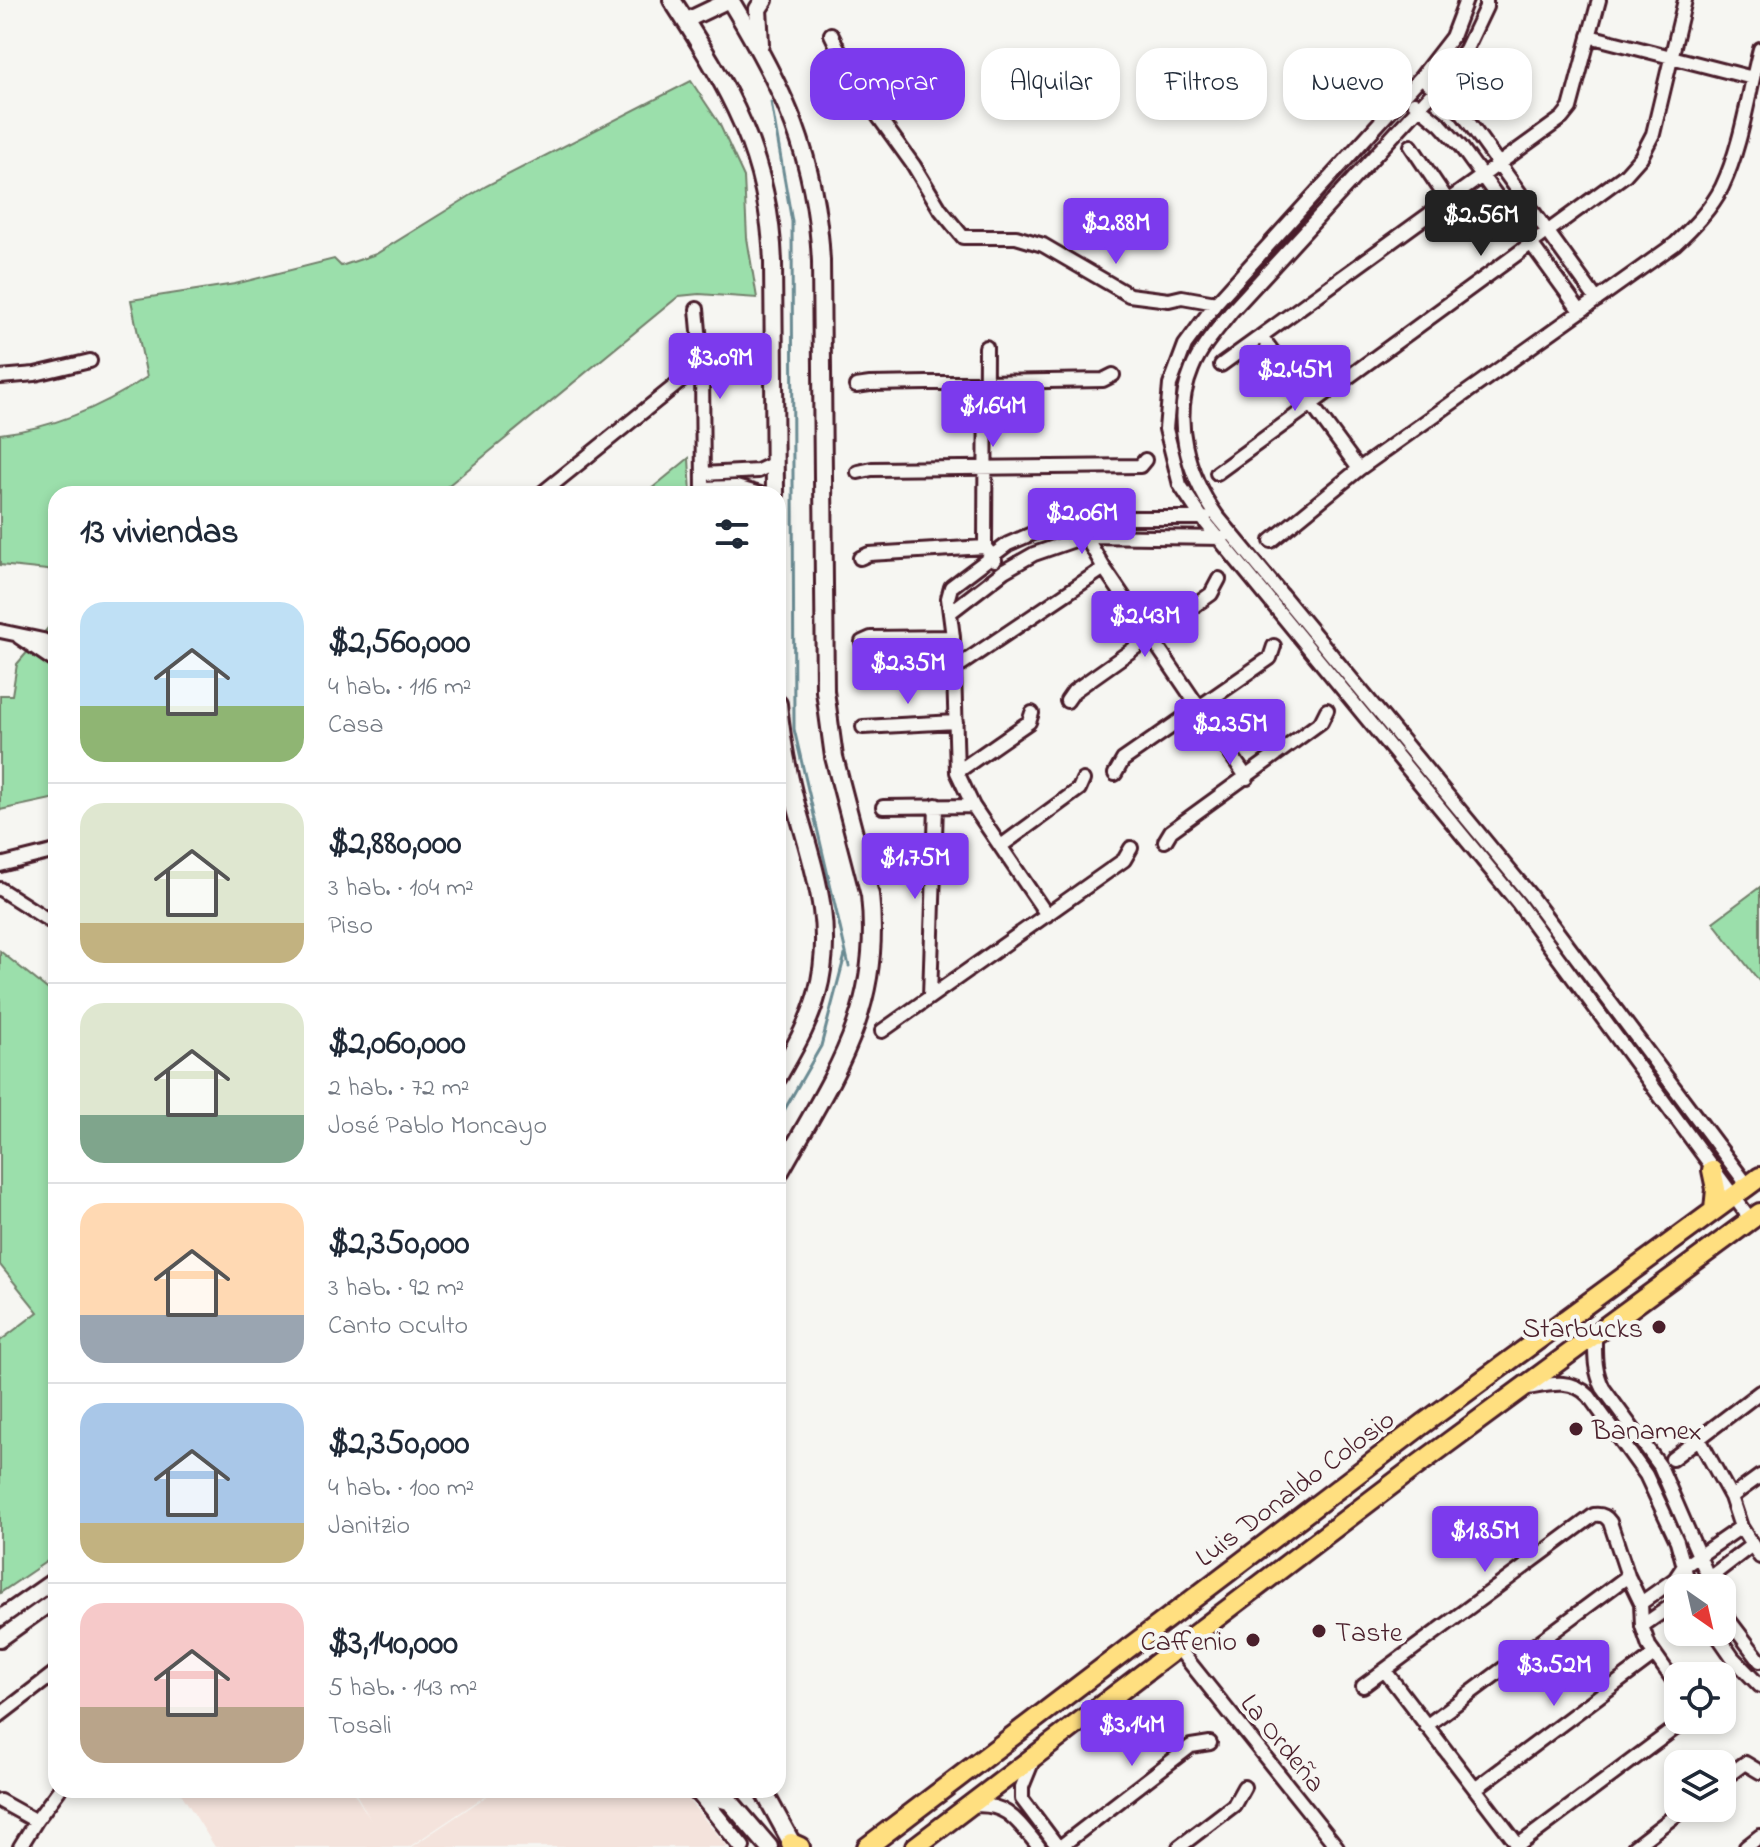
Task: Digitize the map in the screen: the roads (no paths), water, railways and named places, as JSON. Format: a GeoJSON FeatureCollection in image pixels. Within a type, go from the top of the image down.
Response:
{"type":"FeatureCollection","features":[{"type":"Feature","properties":{"kind":"main road"},"geometry":{"type":"LineString","coordinates":[[730,0],[790,109],[816,199],[821,261],[825,691],[834,757],[870,895],[873,939],[869,982],[854,1035],[786,1161]]}},
{"type":"Feature","properties":{"kind":"main road"},"geometry":{"type":"LineString","coordinates":[[760,50],[757,21],[758,9],[764,0]]}},
{"type":"Feature","properties":{"kind":"main road"},"geometry":{"type":"LineString","coordinates":[[676,1],[746,128],[766,193],[773,248],[775,486]]}},
{"type":"Feature","properties":{"kind":"main road"},"geometry":{"type":"LineString","coordinates":[[786,760],[823,904],[825,938],[822,974],[813,1009],[786,1061]]}},
{"type":"Feature","properties":{"kind":"main road"},"geometry":{"type":"LineString","coordinates":[[1712,1170],[1716,1189],[1714,1210]]}},
{"type":"Feature","properties":{"kind":"main road","name":"Luis Donaldo Colosio"},"geometry":{"type":"LineString","coordinates":[[870,1845],[1423,1424],[1747,1186]]}},
{"type":"Feature","properties":{"kind":"main road","name":"Luis Donaldo Colosio"},"geometry":{"type":"LineString","coordinates":[[915,1847],[1411,1470],[1756,1216]]}},
{"type":"Feature","properties":{"kind":"main road"},"geometry":{"type":"LineString","coordinates":[[1411,1470],[1407,1447],[1423,1424]]}},
{"type":"Feature","properties":{"kind":"main road"},"geometry":{"type":"LineString","coordinates":[[1104,1666],[1116,1675],[1116,1695]]}},
{"type":"Feature","properties":{"kind":"main road"},"geometry":{"type":"LineString","coordinates":[[727,1798],[769,1847]]}},
{"type":"Feature","properties":{"kind":"main road"},"geometry":{"type":"LineString","coordinates":[[768,1798],[795,1846]]}},
{"type":"Feature","properties":{"kind":"main road"},"geometry":{"type":"LineString","coordinates":[[855,1847],[870,1845]]}},
{"type":"Feature","properties":{"kind":"street"},"geometry":{"type":"LineString","coordinates":[[685,21],[730,0]]}},
{"type":"Feature","properties":{"kind":"street"},"geometry":{"type":"LineString","coordinates":[[1412,88],[1452,37],[1466,0]]}},
{"type":"Feature","properties":{"kind":"street"},"geometry":{"type":"LineString","coordinates":[[1466,48],[1486,7],[1486,0]]}},
{"type":"Feature","properties":{"kind":"street"},"geometry":{"type":"LineString","coordinates":[[1221,365],[1562,118],[1570,108],[1599,0]]}},
{"type":"Feature","properties":{"kind":"street"},"geometry":{"type":"LineString","coordinates":[[1217,473],[1625,175],[1641,157],[1653,134],[1685,0]]}},
{"type":"Feature","properties":{"kind":"street"},"geometry":{"type":"LineString","coordinates":[[831,34],[857,87],[914,166],[940,209],[963,237],[1016,237],[1043,245],[1065,255],[1129,295],[1169,300],[1182,297],[1216,303]]}},
{"type":"Feature","properties":{"kind":"street"},"geometry":{"type":"LineString","coordinates":[[1589,36],[1753,78]]}},
{"type":"Feature","properties":{"kind":"street"},"geometry":{"type":"LineString","coordinates":[[1271,541],[1359,469],[1675,244],[1698,222],[1721,190],[1730,167],[1760,49]]}},
{"type":"Feature","properties":{"kind":"street"},"geometry":{"type":"LineString","coordinates":[[1421,77],[1428,83]]}},
{"type":"Feature","properties":{"kind":"street"},"geometry":{"type":"LineString","coordinates":[[1428,98],[1231,312],[1205,345],[1192,368],[1185,392],[1184,443],[1193,475],[1217,516],[1529,894],[1747,1186],[1756,1216]]}},
{"type":"Feature","properties":{"kind":"street"},"geometry":{"type":"LineString","coordinates":[[1412,101],[1440,124],[1483,175],[1580,311]]}},
{"type":"Feature","properties":{"kind":"street"},"geometry":{"type":"LineString","coordinates":[[1384,120],[1216,303],[1185,345],[1170,385],[1166,429],[1180,485],[1219,540],[1518,903],[1712,1170],[1747,1186]]}},
{"type":"Feature","properties":{"kind":"street"},"geometry":{"type":"LineString","coordinates":[[1467,120],[1597,300]]}},
{"type":"Feature","properties":{"kind":"street"},"geometry":{"type":"LineString","coordinates":[[1411,146],[1448,201]]}},
{"type":"Feature","properties":{"kind":"street"},"geometry":{"type":"LineString","coordinates":[[697,309],[702,364],[703,486]]}},
{"type":"Feature","properties":{"kind":"street"},"geometry":{"type":"LineString","coordinates":[[1261,336],[1359,469]]}},
{"type":"Feature","properties":{"kind":"street"},"geometry":{"type":"LineString","coordinates":[[986,347],[988,552],[1004,571]]}},
{"type":"Feature","properties":{"kind":"street"},"geometry":{"type":"LineString","coordinates":[[0,377],[35,374],[90,361]]}},
{"type":"Feature","properties":{"kind":"street"},"geometry":{"type":"LineString","coordinates":[[551,486],[702,364]]}},
{"type":"Feature","properties":{"kind":"street"},"geometry":{"type":"LineString","coordinates":[[856,386],[1103,380],[1113,375]]}},
{"type":"Feature","properties":{"kind":"street"},"geometry":{"type":"LineString","coordinates":[[858,472],[872,469],[1140,466],[1145,460]]}},
{"type":"Feature","properties":{"kind":"street"},"geometry":{"type":"LineString","coordinates":[[718,486],[775,463]]}},
{"type":"Feature","properties":{"kind":"street"},"geometry":{"type":"LineString","coordinates":[[703,474],[736,480],[746,486]]}},
{"type":"Feature","properties":{"kind":"street"},"geometry":{"type":"LineString","coordinates":[[860,558],[869,554],[988,552],[1037,529],[1076,520],[1217,516]]}},
{"type":"Feature","properties":{"kind":"street"},"geometry":{"type":"LineString","coordinates":[[1076,520],[1104,568],[1247,778]]}},
{"type":"Feature","properties":{"kind":"street"},"geometry":{"type":"LineString","coordinates":[[952,611],[1004,571],[1034,554],[1086,536],[1219,540],[1233,534]]}},
{"type":"Feature","properties":{"kind":"street"},"geometry":{"type":"LineString","coordinates":[[988,552],[951,587],[948,598],[952,611],[957,772],[973,806],[1047,915]]}},
{"type":"Feature","properties":{"kind":"street"},"geometry":{"type":"LineString","coordinates":[[954,669],[1104,568]]}},
{"type":"Feature","properties":{"kind":"street"},"geometry":{"type":"LineString","coordinates":[[1067,701],[1074,691],[1211,594],[1219,579]]}},
{"type":"Feature","properties":{"kind":"street"},"geometry":{"type":"LineString","coordinates":[[7,632],[48,643]]}},
{"type":"Feature","properties":{"kind":"street"},"geometry":{"type":"LineString","coordinates":[[7,632],[48,657]]}},
{"type":"Feature","properties":{"kind":"street"},"geometry":{"type":"LineString","coordinates":[[862,642],[871,638],[953,637]]}},
{"type":"Feature","properties":{"kind":"street"},"geometry":{"type":"LineString","coordinates":[[1115,774],[1123,760],[1270,658],[1274,646]]}},
{"type":"Feature","properties":{"kind":"street"},"geometry":{"type":"LineString","coordinates":[[1165,841],[1171,831],[1321,722],[1327,710]]}},
{"type":"Feature","properties":{"kind":"street"},"geometry":{"type":"LineString","coordinates":[[957,772],[1029,722],[1032,713]]}},
{"type":"Feature","properties":{"kind":"street"},"geometry":{"type":"LineString","coordinates":[[863,727],[956,722]]}},
{"type":"Feature","properties":{"kind":"street"},"geometry":{"type":"LineString","coordinates":[[1397,755],[1408,745]]}},
{"type":"Feature","properties":{"kind":"street"},"geometry":{"type":"LineString","coordinates":[[1001,846],[1079,789],[1083,780]]}},
{"type":"Feature","properties":{"kind":"street"},"geometry":{"type":"LineString","coordinates":[[930,997],[936,805]]}},
{"type":"Feature","properties":{"kind":"street"},"geometry":{"type":"LineString","coordinates":[[883,807],[973,806]]}},
{"type":"Feature","properties":{"kind":"street"},"geometry":{"type":"LineString","coordinates":[[882,1031],[1124,860],[1131,848]]}},
{"type":"Feature","properties":{"kind":"street"},"geometry":{"type":"LineString","coordinates":[[0,865],[48,853]]}},
{"type":"Feature","properties":{"kind":"street"},"geometry":{"type":"LineString","coordinates":[[0,889],[48,920]]}},
{"type":"Feature","properties":{"kind":"street"},"geometry":{"type":"LineString","coordinates":[[1518,903],[1529,894]]}},
{"type":"Feature","properties":{"kind":"street"},"geometry":{"type":"LineString","coordinates":[[1622,1047],[1636,1037]]}},
{"type":"Feature","properties":{"kind":"street"},"geometry":{"type":"LineString","coordinates":[[1595,1336],[1594,1363],[1603,1388],[1660,1466],[1707,1574]]}},
{"type":"Feature","properties":{"kind":"street"},"geometry":{"type":"LineString","coordinates":[[1525,1389],[1558,1382],[1584,1391],[1646,1475],[1677,1541],[1686,1574]]}},
{"type":"Feature","properties":{"kind":"street"},"geometry":{"type":"LineString","coordinates":[[1672,1459],[1760,1392]]}},
{"type":"Feature","properties":{"kind":"street"},"geometry":{"type":"LineString","coordinates":[[1698,1437],[1731,1497],[1741,1527],[1760,1557]]}},
{"type":"Feature","properties":{"kind":"street"},"geometry":{"type":"LineString","coordinates":[[1646,1475],[1660,1466]]}},
{"type":"Feature","properties":{"kind":"street"},"geometry":{"type":"LineString","coordinates":[[1731,1497],[1760,1476]]}},
{"type":"Feature","properties":{"kind":"street"},"geometry":{"type":"LineString","coordinates":[[1363,1686],[1594,1515],[1606,1517],[1610,1522],[1628,1576],[1641,1603],[1642,1626],[1654,1655],[1664,1668]]}},
{"type":"Feature","properties":{"kind":"street"},"geometry":{"type":"LineString","coordinates":[[1641,1603],[1675,1579],[1683,1567],[1741,1527]]}},
{"type":"Feature","properties":{"kind":"street"},"geometry":{"type":"LineString","coordinates":[[1722,1574],[1752,1545]]}},
{"type":"Feature","properties":{"kind":"street"},"geometry":{"type":"LineString","coordinates":[[1426,1726],[1628,1576]]}},
{"type":"Feature","properties":{"kind":"street"},"geometry":{"type":"LineString","coordinates":[[0,1618],[48,1585]]}},
{"type":"Feature","properties":{"kind":"street"},"geometry":{"type":"LineString","coordinates":[[0,1639],[48,1605]]}},
{"type":"Feature","properties":{"kind":"street"},"geometry":{"type":"LineString","coordinates":[[1642,1626],[1664,1611]]}},
{"type":"Feature","properties":{"kind":"street"},"geometry":{"type":"LineString","coordinates":[[1736,1629],[1760,1661]]}},
{"type":"Feature","properties":{"kind":"street"},"geometry":{"type":"LineString","coordinates":[[1725,1646],[1760,1686]]}},
{"type":"Feature","properties":{"kind":"street","name":"La Ordeña"},"geometry":{"type":"LineString","coordinates":[[1178,1648],[1337,1847]]}},
{"type":"Feature","properties":{"kind":"street"},"geometry":{"type":"LineString","coordinates":[[1475,1789],[1654,1655]]}},
{"type":"Feature","properties":{"kind":"street"},"geometry":{"type":"LineString","coordinates":[[1385,1671],[1517,1846],[1667,1734]]}},
{"type":"Feature","properties":{"kind":"street"},"geometry":{"type":"LineString","coordinates":[[0,1715],[48,1678]]}},
{"type":"Feature","properties":{"kind":"street"},"geometry":{"type":"LineString","coordinates":[[1035,1754],[1022,1787],[1022,1799],[1059,1847],[1191,1746],[1210,1743]]}},
{"type":"Feature","properties":{"kind":"street"},"geometry":{"type":"LineString","coordinates":[[1736,1770],[1745,1763],[1760,1772]]}},
{"type":"Feature","properties":{"kind":"street"},"geometry":{"type":"LineString","coordinates":[[1179,1847],[1234,1805],[1244,1787]]}},
{"type":"Feature","properties":{"kind":"street"},"geometry":{"type":"LineString","coordinates":[[20,1847],[53,1798]]}},
{"type":"Feature","properties":{"kind":"street"},"geometry":{"type":"LineString","coordinates":[[702,1798],[742,1847]]}},
{"type":"Feature","properties":{"kind":"street"},"geometry":{"type":"LineString","coordinates":[[0,1801],[36,1821]]}},
{"type":"Feature","properties":{"kind":"street"},"geometry":{"type":"LineString","coordinates":[[970,1806],[985,1804],[1000,1807],[1039,1847]]}},
{"type":"Feature","properties":{"kind":"street"},"geometry":{"type":"LineString","coordinates":[[1634,1847],[1667,1822]]}},
{"type":"Feature","properties":{"kind":"street"},"geometry":{"type":"LineString","coordinates":[[1746,1847],[1760,1836]]}},
{"type":"Feature","properties":{"kind":"waterway"},"geometry":{"type":"LineString","coordinates":[[771,102],[792,222],[794,729],[849,966]]}},
{"type":"Feature","properties":{"kind":"waterway"},"geometry":{"type":"LineString","coordinates":[[786,1107],[821,1046],[845,955]]}},
{"type":"Feature","properties":{"kind":"place","name":"Starbucks"},"geometry":{"type":"Point","coordinates":[1659,1327]}},
{"type":"Feature","properties":{"kind":"place","name":"Banamex"},"geometry":{"type":"Point","coordinates":[1576,1429]}},
{"type":"Feature","properties":{"kind":"place","name":"Taste"},"geometry":{"type":"Point","coordinates":[1319,1631]}},
{"type":"Feature","properties":{"kind":"place","name":"Caffenio"},"geometry":{"type":"Point","coordinates":[1253,1640]}}]}
